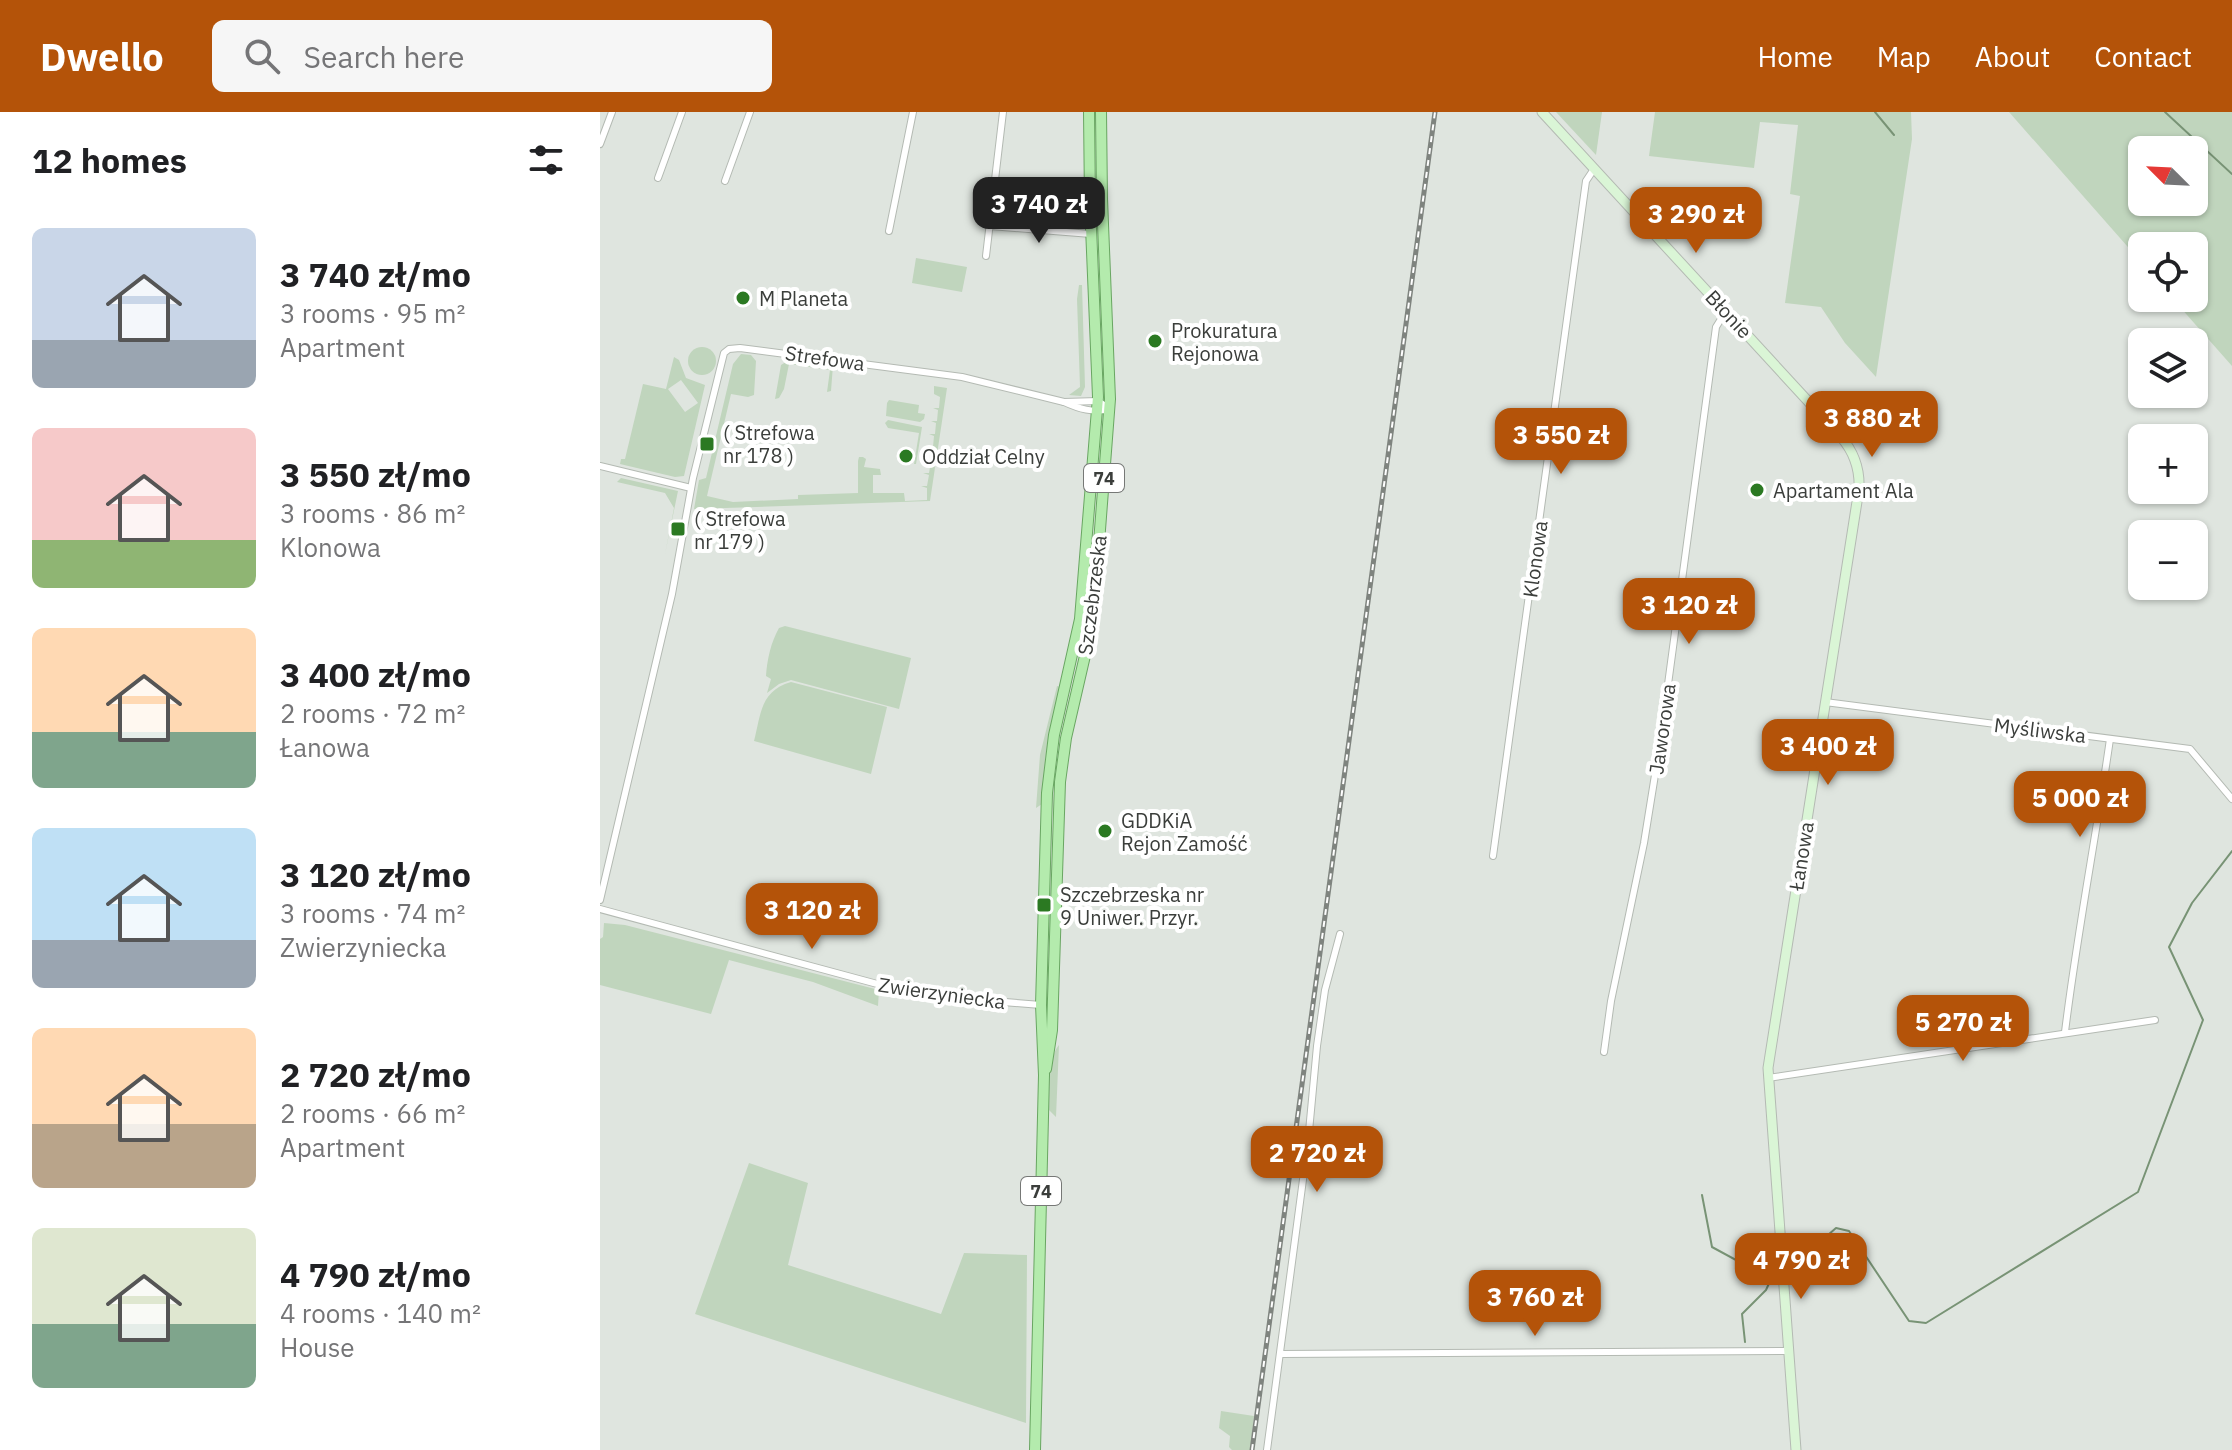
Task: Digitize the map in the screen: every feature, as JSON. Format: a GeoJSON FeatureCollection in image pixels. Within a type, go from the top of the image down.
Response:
{"type":"FeatureCollection","features":[{"type":"Feature","properties":{"kind":"main road","name":"Szczebrzeska"},"geometry":{"type":"LineString","coordinates":[[1044,1078],[1041,1005],[1049,767],[1080,619],[1098,407],[1089,112]]}},
{"type":"Feature","properties":{"kind":"main road","name":"Szczebrzeska"},"geometry":{"type":"LineString","coordinates":[[1044,1078],[1050,1053],[1053,1006],[1060,782],[1066,738],[1093,621],[1110,409],[1101,112]]}},
{"type":"Feature","properties":{"kind":"main road","name":"74"},"geometry":{"type":"LineString","coordinates":[[1035,1450],[1044,1078]]}},
{"type":"Feature","properties":{"kind":"street"},"geometry":{"type":"LineString","coordinates":[[600,144],[612,112]]}},
{"type":"Feature","properties":{"kind":"street"},"geometry":{"type":"LineString","coordinates":[[658,178],[682,112]]}},
{"type":"Feature","properties":{"kind":"street"},"geometry":{"type":"LineString","coordinates":[[725,181],[750,112]]}},
{"type":"Feature","properties":{"kind":"street"},"geometry":{"type":"LineString","coordinates":[[889,231],[913,112]]}},
{"type":"Feature","properties":{"kind":"street"},"geometry":{"type":"LineString","coordinates":[[986,256],[1003,112]]}},
{"type":"Feature","properties":{"kind":"street","name":"Błonie"},"geometry":{"type":"LineString","coordinates":[[1542,112],[1847,443],[1857,467],[1858,493]]}},
{"type":"Feature","properties":{"kind":"street","name":"Klonowa"},"geometry":{"type":"LineString","coordinates":[[1493,856],[1586,181],[1594,169]]}},
{"type":"Feature","properties":{"kind":"street"},"geometry":{"type":"LineString","coordinates":[[990,226],[1091,234]]}},
{"type":"Feature","properties":{"kind":"street","name":"Jaworowa"},"geometry":{"type":"LineString","coordinates":[[1604,1052],[1660,744],[1716,327],[1726,311]]}},
{"type":"Feature","properties":{"kind":"street","name":"Strefowa"},"geometry":{"type":"LineString","coordinates":[[600,900],[674,586],[691,488],[724,353],[733,348],[962,377],[1064,402],[1098,407]]}},
{"type":"Feature","properties":{"kind":"street"},"geometry":{"type":"LineString","coordinates":[[1098,407],[1110,409]]}},
{"type":"Feature","properties":{"kind":"street"},"geometry":{"type":"LineString","coordinates":[[600,466],[691,488]]}},
{"type":"Feature","properties":{"kind":"street","name":"Łanowa"},"geometry":{"type":"LineString","coordinates":[[1796,1450],[1768,1078],[1858,493]]}},
{"type":"Feature","properties":{"kind":"street","name":"Myśliwska"},"geometry":{"type":"LineString","coordinates":[[1825,702],[2190,749],[2232,799]]}},
{"type":"Feature","properties":{"kind":"street"},"geometry":{"type":"LineString","coordinates":[[2065,1032],[2086,876],[2096,834],[2110,739]]}},
{"type":"Feature","properties":{"kind":"street","name":"Zwierzyniecka"},"geometry":{"type":"LineString","coordinates":[[600,909],[881,985],[943,997],[1053,1006]]}},
{"type":"Feature","properties":{"kind":"street"},"geometry":{"type":"LineString","coordinates":[[1267,1450],[1308,1142],[1317,1046],[1325,990],[1340,934]]}},
{"type":"Feature","properties":{"kind":"street"},"geometry":{"type":"LineString","coordinates":[[1768,1078],[2155,1020]]}},
{"type":"Feature","properties":{"kind":"street"},"geometry":{"type":"LineString","coordinates":[[1281,1354],[1788,1351]]}},
{"type":"Feature","properties":{"kind":"green space"},"geometry":{"type":"Polygon","coordinates":[[[1556,112],[1602,112],[1596,155],[1556,112]]]}},
{"type":"Feature","properties":{"kind":"green space"},"geometry":{"type":"Polygon","coordinates":[[[1655,112],[1911,112],[1912,139],[1876,377],[1845,343],[1821,307],[1785,303],[1800,196],[1790,194],[1798,125],[1760,122],[1754,168],[1649,156],[1655,112]]]}},
{"type":"Feature","properties":{"kind":"green space"},"geometry":{"type":"Polygon","coordinates":[[[2009,112],[2232,112],[2232,366],[2208,339],[2208,328],[2198,328],[2184,312],[2208,312],[2208,232],[2128,232],[2128,247],[2009,112]]]}},
{"type":"Feature","properties":{"kind":"green space"},"geometry":{"type":"Polygon","coordinates":[[[916,258],[967,267],[962,292],[912,283],[916,258]]]}},
{"type":"Feature","properties":{"kind":"green space"},"geometry":{"type":"Polygon","coordinates":[[[1079,285],[1082,285],[1085,387],[1081,396],[1069,395],[1080,387],[1079,285]]]}},
{"type":"Feature","properties":{"kind":"green space"},"geometry":{"type":"Polygon","coordinates":[[[702,347],[712,351],[716,361],[712,371],[702,375],[692,371],[688,361],[692,351],[702,347]]]}},
{"type":"Feature","properties":{"kind":"green space"},"geometry":{"type":"Polygon","coordinates":[[[741,354],[751,355],[756,361],[754,395],[731,394],[707,496],[733,502],[858,493],[858,461],[859,457],[863,457],[866,459],[864,467],[880,469],[881,475],[873,475],[873,493],[904,493],[905,501],[927,500],[927,488],[921,486],[927,486],[929,475],[923,473],[929,473],[931,462],[925,460],[931,460],[932,449],[927,447],[933,447],[934,436],[929,434],[935,434],[936,423],[931,421],[937,421],[938,410],[933,408],[939,408],[940,397],[934,394],[934,386],[947,388],[930,501],[694,509],[699,480],[706,478],[733,364],[741,354]]]}},
{"type":"Feature","properties":{"kind":"green space"},"geometry":{"type":"Polygon","coordinates":[[[674,357],[679,360],[686,378],[705,385],[684,476],[675,477],[620,464],[621,459],[625,459],[643,384],[666,389],[674,357]],[[681,380],[668,389],[685,412],[698,403],[681,380]]]}},
{"type":"Feature","properties":{"kind":"green space"},"geometry":{"type":"Polygon","coordinates":[[[789,360],[833,365],[831,391],[827,392],[830,370],[789,364],[784,389],[775,399],[781,365],[789,360]]]}},
{"type":"Feature","properties":{"kind":"green space"},"geometry":{"type":"Polygon","coordinates":[[[889,400],[919,405],[918,413],[925,414],[924,419],[920,422],[886,416],[889,400]]]}},
{"type":"Feature","properties":{"kind":"green space"},"geometry":{"type":"Polygon","coordinates":[[[888,420],[922,427],[916,464],[919,433],[888,428],[885,423],[888,420]]]}},
{"type":"Feature","properties":{"kind":"green space"},"geometry":{"type":"Polygon","coordinates":[[[621,478],[678,491],[665,554],[674,508],[665,493],[617,482],[621,478]]]}},
{"type":"Feature","properties":{"kind":"green space"},"geometry":{"type":"Polygon","coordinates":[[[785,626],[911,658],[899,709],[791,680],[767,693],[771,679],[766,676],[770,651],[779,628],[785,626]]]}},
{"type":"Feature","properties":{"kind":"green space"},"geometry":{"type":"Polygon","coordinates":[[[791,682],[887,707],[871,774],[754,741],[768,698],[773,691],[791,682]]]}},
{"type":"Feature","properties":{"kind":"green space"},"geometry":{"type":"Polygon","coordinates":[[[1057,686],[1061,687],[1046,754],[1042,804],[1036,808],[1040,755],[1057,686]]]}},
{"type":"Feature","properties":{"kind":"green space"},"geometry":{"type":"Polygon","coordinates":[[[604,923],[625,925],[879,990],[878,1006],[813,982],[729,960],[711,1014],[600,985],[600,939],[603,937],[604,923]]]}},
{"type":"Feature","properties":{"kind":"green space"},"geometry":{"type":"Polygon","coordinates":[[[1059,1045],[1056,1117],[1049,1110],[1049,1085],[1055,1051],[1059,1045]]]}},
{"type":"Feature","properties":{"kind":"green space"},"geometry":{"type":"Polygon","coordinates":[[[749,1163],[808,1183],[788,1265],[941,1314],[964,1253],[1027,1255],[1026,1423],[695,1314],[749,1163]]]}},
{"type":"Feature","properties":{"kind":"green space"},"geometry":{"type":"Polygon","coordinates":[[[1221,1411],[1254,1416],[1250,1450],[1232,1450],[1229,1447],[1230,1436],[1219,1428],[1221,1411]]]}},
{"type":"Feature","properties":{"kind":"waterway"},"geometry":{"type":"LineString","coordinates":[[1875,112],[1894,135]]}},
{"type":"Feature","properties":{"kind":"waterway"},"geometry":{"type":"LineString","coordinates":[[2165,112],[2232,174]]}},
{"type":"Feature","properties":{"kind":"waterway"},"geometry":{"type":"LineString","coordinates":[[1788,1270],[1836,1228],[1849,1231],[1909,1321],[1926,1323],[2138,1192],[2203,1020],[2169,947],[2192,903],[2232,851]]}},
{"type":"Feature","properties":{"kind":"waterway"},"geometry":{"type":"LineString","coordinates":[[1702,1195],[1712,1247],[1771,1279]]}},
{"type":"Feature","properties":{"kind":"waterway"},"geometry":{"type":"LineString","coordinates":[[1745,1342],[1742,1314],[1774,1279]]}},
{"type":"Feature","properties":{"kind":"railway"},"geometry":{"type":"LineString","coordinates":[[1252,1450],[1435,112]]}},
{"type":"Feature","properties":{"kind":"place","name":"M Planeta"},"geometry":{"type":"Point","coordinates":[743,298]}},
{"type":"Feature","properties":{"kind":"place","name":"Prokuratura Rejonowa"},"geometry":{"type":"Point","coordinates":[1155,341]}},
{"type":"Feature","properties":{"kind":"place","name":"( Strefowa nr 178 )"},"geometry":{"type":"Point","coordinates":[707,444]}},
{"type":"Feature","properties":{"kind":"place","name":"Oddział Celny"},"geometry":{"type":"Point","coordinates":[906,456]}},
{"type":"Feature","properties":{"kind":"place","name":"Apartament Ala"},"geometry":{"type":"Point","coordinates":[1757,490]}},
{"type":"Feature","properties":{"kind":"place","name":"( Strefowa nr 179 )"},"geometry":{"type":"Point","coordinates":[678,529]}},
{"type":"Feature","properties":{"kind":"place","name":"GDDKiA Rejon Zamość"},"geometry":{"type":"Point","coordinates":[1105,831]}},
{"type":"Feature","properties":{"kind":"place","name":"Szczebrzeska nr 9 Uniwer. Przyr."},"geometry":{"type":"Point","coordinates":[1044,905]}}]}
